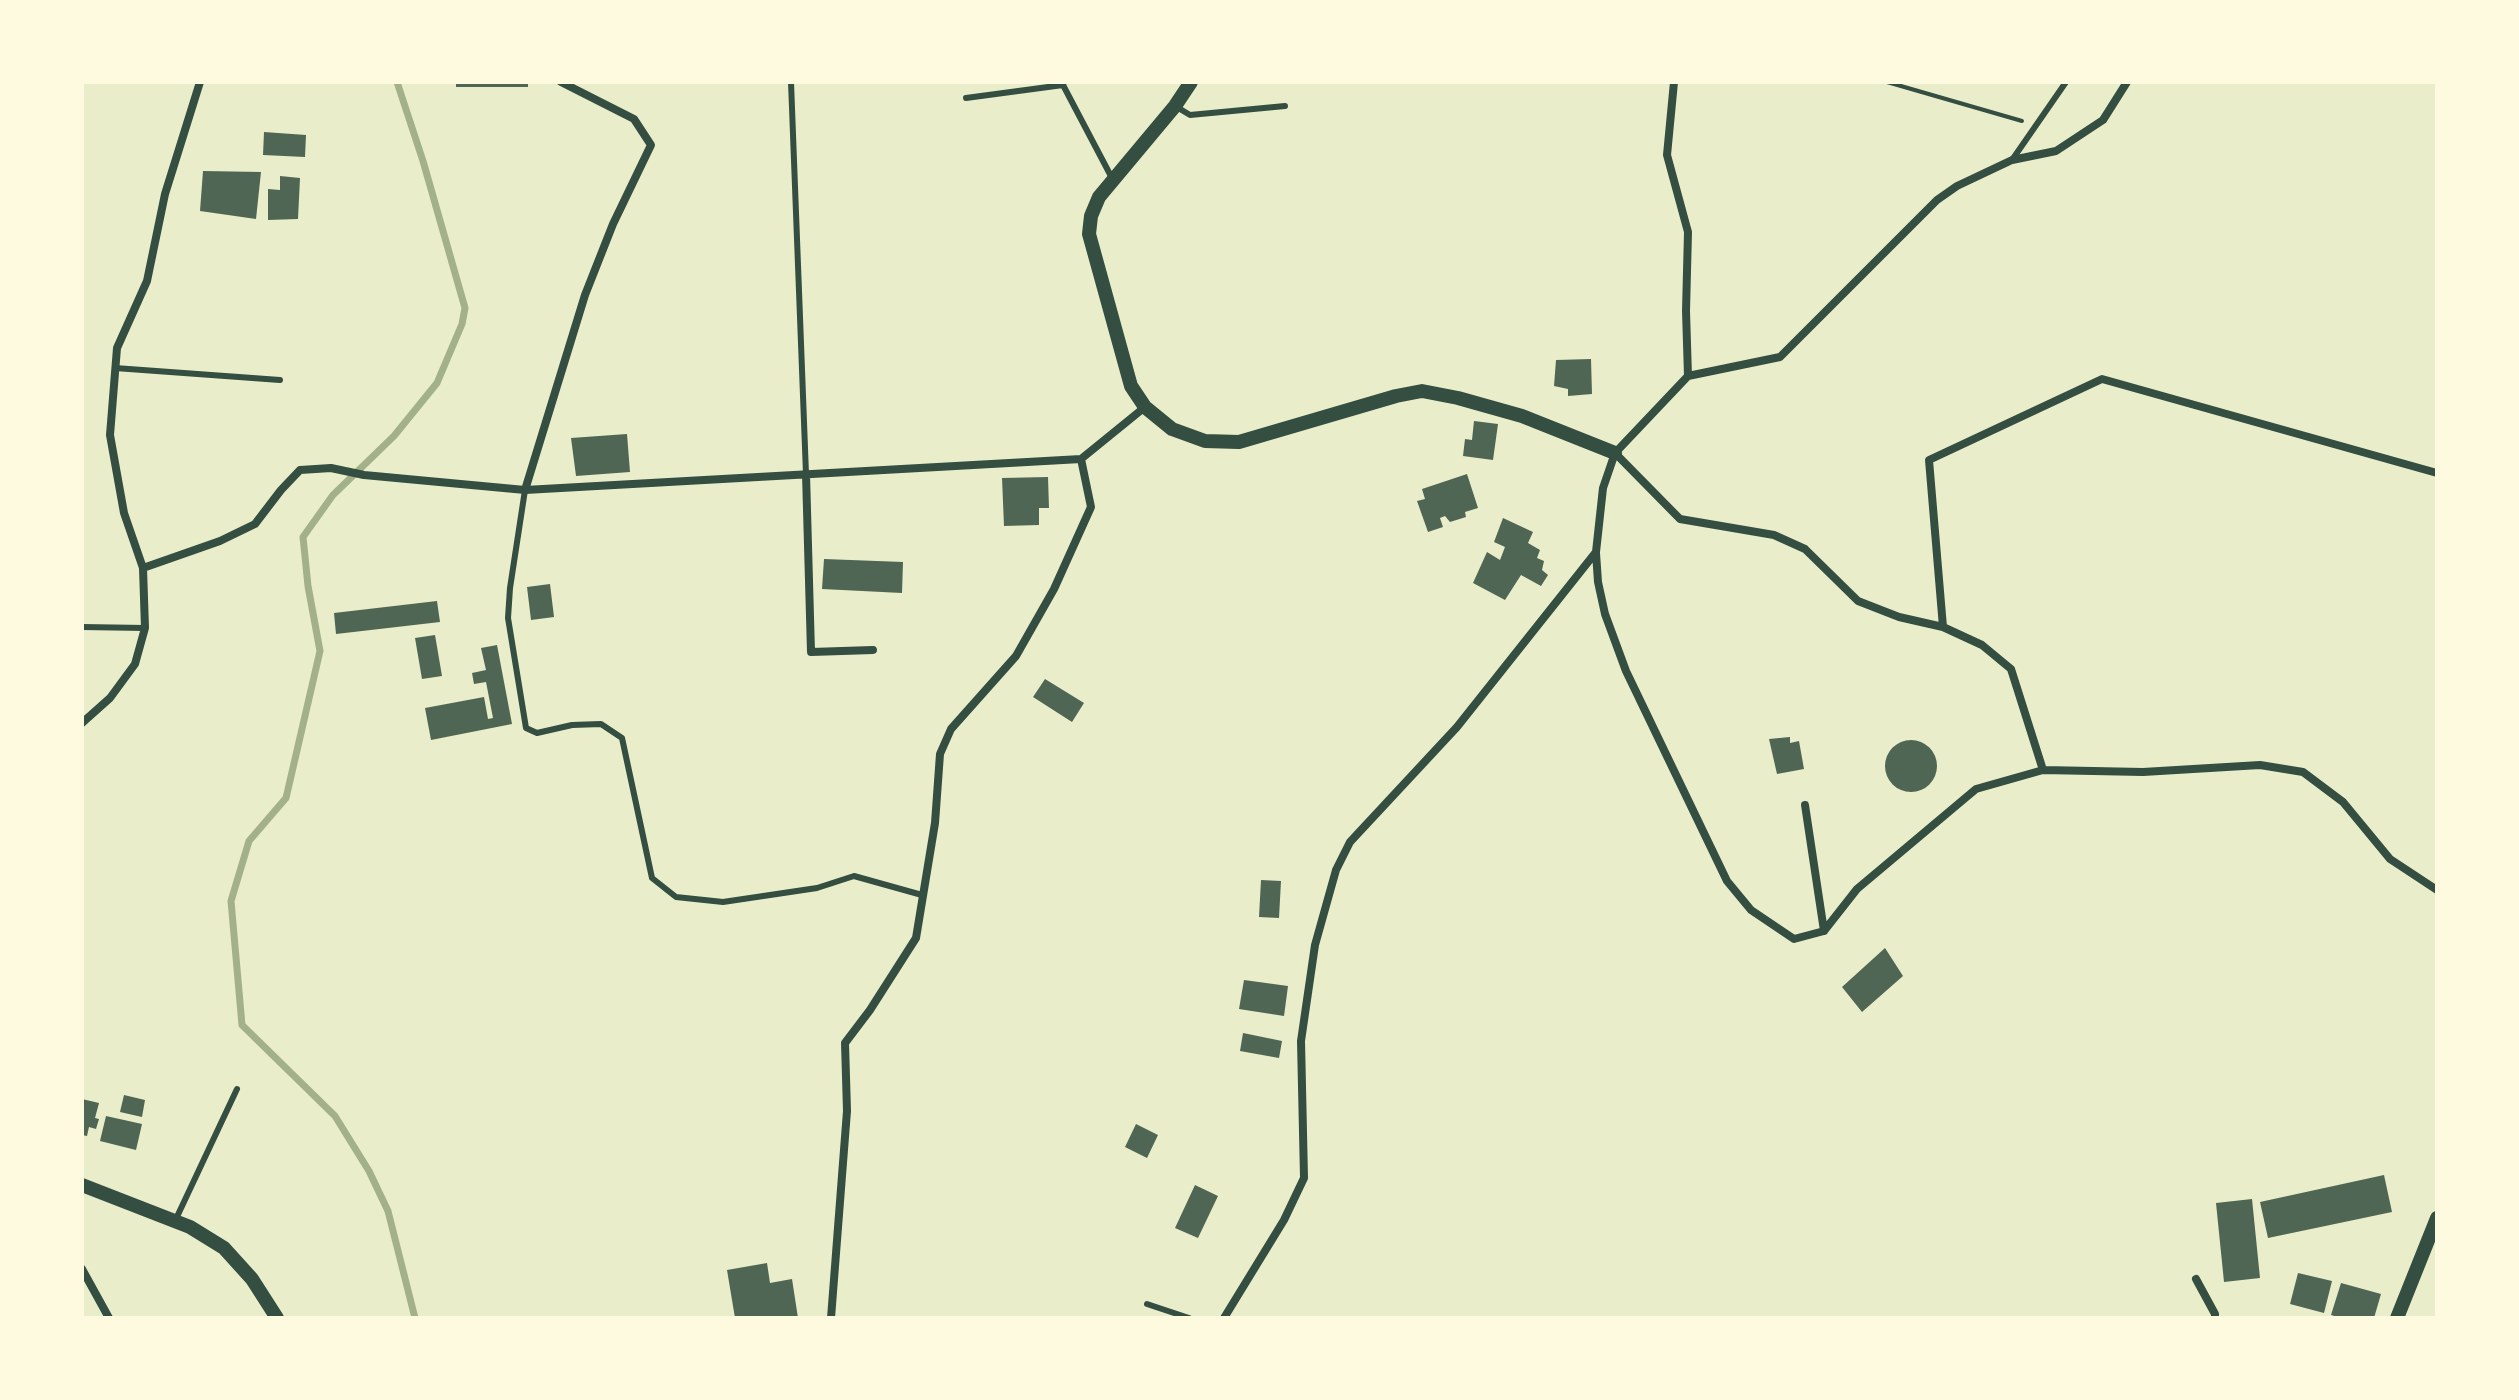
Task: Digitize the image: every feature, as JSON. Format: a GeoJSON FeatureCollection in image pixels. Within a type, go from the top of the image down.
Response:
{"type":"FeatureCollection","features":[{"type":"Feature","properties":{"kind":"street"},"geometry":{"type":"LineString","coordinates":[[82,723],[110,698],[135,664],[145,628],[143,568],[124,513],[110,435],[117,348],[147,281],[165,194],[200,82]]}},
{"type":"Feature","properties":{"kind":"street"},"geometry":{"type":"LineString","coordinates":[[525,490],[585,295],[613,224],[651,145],[634,119],[561,82]]}},
{"type":"Feature","properties":{"kind":"street"},"geometry":{"type":"LineString","coordinates":[[1191,82],[1175,106],[1099,197],[1091,216],[1089,234],[1131,386],[1145,407],[1172,429],[1205,441],[1239,442],[1422,391],[1522,416],[1615,453],[1680,519],[1774,535],[1805,549],[1858,601],[1899,617],[1943,627],[1982,645],[2011,669],[2043,770]]}},
{"type":"Feature","properties":{"kind":"street"},"geometry":{"type":"LineString","coordinates":[[1674,82],[1667,155],[1688,232],[1688,376]]}},
{"type":"Feature","properties":{"kind":"street"},"geometry":{"type":"LineString","coordinates":[[2127,82],[2103,120],[2056,151],[2012,160],[1957,186],[1937,200],[1780,357],[1688,376],[1615,453],[1603,488],[1596,552],[1605,614],[1626,671],[1727,881],[1751,910],[1794,939],[1824,931],[1857,889],[1976,789],[2043,770],[2143,772],[2260,765],[2303,772],[2343,802],[2390,859],[2437,890]]}},
{"type":"Feature","properties":{"kind":"street"},"geometry":{"type":"LineString","coordinates":[[1943,627],[1929,460],[2102,379],[2437,473]]}},
{"type":"Feature","properties":{"kind":"street"},"geometry":{"type":"LineString","coordinates":[[143,568],[220,541],[255,524],[300,470],[331,468],[364,475],[525,490],[1081,459],[1145,407]]}},
{"type":"Feature","properties":{"kind":"street"},"geometry":{"type":"LineString","coordinates":[[831,1318],[847,1111],[845,1043],[916,938],[935,823],[940,754],[951,729],[1016,656],[1054,589],[1091,507],[1081,459]]}},
{"type":"Feature","properties":{"kind":"street"},"geometry":{"type":"LineString","coordinates":[[806,474],[811,652],[873,650]]}},
{"type":"Feature","properties":{"kind":"street"},"geometry":{"type":"LineString","coordinates":[[1224,1318],[1284,1220],[1304,1178],[1301,1041],[1315,945],[1336,870],[1350,842],[1457,727],[1596,552]]}},
{"type":"Feature","properties":{"kind":"street"},"geometry":{"type":"LineString","coordinates":[[1805,805],[1824,931]]}},
{"type":"Feature","properties":{"kind":"street"},"geometry":{"type":"LineString","coordinates":[[82,1185],[190,1227],[224,1248],[252,1279],[277,1318]]}},
{"type":"Feature","properties":{"kind":"street"},"geometry":{"type":"LineString","coordinates":[[2397,1318],[2437,1218]]}},
{"type":"Feature","properties":{"kind":"street"},"geometry":{"type":"LineString","coordinates":[[82,1269],[109,1318]]}},
{"type":"Feature","properties":{"kind":"street"},"geometry":{"type":"LineString","coordinates":[[2196,1279],[2215,1318]]}},
{"type":"Feature","properties":{"kind":"lane"},"geometry":{"type":"LineString","coordinates":[[791,82],[806,474]]}},
{"type":"Feature","properties":{"kind":"lane"},"geometry":{"type":"LineString","coordinates":[[2012,160],[2066,82]]}},
{"type":"Feature","properties":{"kind":"lane"},"geometry":{"type":"LineString","coordinates":[[966,98],[1063,84],[1113,180]]}},
{"type":"Feature","properties":{"kind":"lane"},"geometry":{"type":"LineString","coordinates":[[1175,106],[1190,115],[1285,106]]}},
{"type":"Feature","properties":{"kind":"lane"},"geometry":{"type":"LineString","coordinates":[[115,368],[280,380]]}},
{"type":"Feature","properties":{"kind":"lane"},"geometry":{"type":"LineString","coordinates":[[525,490],[508,618],[526,728],[537,733],[572,725],[601,724],[622,738],[652,878],[676,897],[723,902],[817,888],[854,876],[922,895]]}},
{"type":"Feature","properties":{"kind":"lane"},"geometry":{"type":"LineString","coordinates":[[82,627],[145,628]]}},
{"type":"Feature","properties":{"kind":"lane"},"geometry":{"type":"LineString","coordinates":[[175,1221],[237,1089]]}},
{"type":"Feature","properties":{"kind":"lane"},"geometry":{"type":"LineString","coordinates":[[1147,1304],[1189,1318]]}},
{"type":"Feature","properties":{"kind":"path"},"geometry":{"type":"LineString","coordinates":[[1887,82],[2036,125]]}},
{"type":"Feature","properties":{"kind":"building"},"geometry":{"type":"Polygon","coordinates":[[[456,82],[528,82],[528,87],[456,87],[456,82]]]}},
{"type":"Feature","properties":{"kind":"building"},"geometry":{"type":"Polygon","coordinates":[[[264,132],[306,135],[305,157],[263,155],[264,132]]]}},
{"type":"Feature","properties":{"kind":"building"},"geometry":{"type":"Polygon","coordinates":[[[203,171],[261,172],[256,219],[200,211],[203,171]]]}},
{"type":"Feature","properties":{"kind":"building"},"geometry":{"type":"Polygon","coordinates":[[[280,176],[300,178],[298,219],[268,220],[268,189],[280,190],[280,176]]]}},
{"type":"Feature","properties":{"kind":"building"},"geometry":{"type":"Polygon","coordinates":[[[1591,359],[1592,394],[1568,396],[1568,389],[1554,386],[1556,360],[1591,359]]]}},
{"type":"Feature","properties":{"kind":"building"},"geometry":{"type":"Polygon","coordinates":[[[1474,421],[1498,424],[1493,460],[1463,456],[1465,439],[1472,440],[1474,421]]]}},
{"type":"Feature","properties":{"kind":"building"},"geometry":{"type":"Polygon","coordinates":[[[627,434],[630,472],[576,476],[571,438],[627,434]]]}},
{"type":"Feature","properties":{"kind":"building"},"geometry":{"type":"Polygon","coordinates":[[[1467,474],[1478,508],[1465,512],[1466,517],[1450,522],[1445,516],[1440,518],[1443,527],[1428,532],[1417,501],[1425,499],[1422,489],[1467,474]]]}},
{"type":"Feature","properties":{"kind":"building"},"geometry":{"type":"Polygon","coordinates":[[[1048,477],[1049,508],[1039,508],[1039,525],[1004,526],[1002,478],[1048,477]]]}},
{"type":"Feature","properties":{"kind":"building"},"geometry":{"type":"Polygon","coordinates":[[[1503,518],[1533,532],[1528,543],[1540,550],[1537,558],[1544,561],[1542,570],[1548,575],[1541,586],[1521,575],[1505,600],[1473,583],[1487,552],[1500,560],[1505,547],[1494,542],[1503,518]]]}},
{"type":"Feature","properties":{"kind":"building"},"geometry":{"type":"Polygon","coordinates":[[[824,559],[903,562],[902,593],[822,589],[824,559]]]}},
{"type":"Feature","properties":{"kind":"building"},"geometry":{"type":"Polygon","coordinates":[[[550,584],[554,617],[531,620],[527,587],[550,584]]]}},
{"type":"Feature","properties":{"kind":"building"},"geometry":{"type":"Polygon","coordinates":[[[437,601],[440,622],[336,634],[334,613],[437,601]]]}},
{"type":"Feature","properties":{"kind":"building"},"geometry":{"type":"Polygon","coordinates":[[[435,635],[442,676],[422,679],[415,638],[435,635]]]}},
{"type":"Feature","properties":{"kind":"building"},"geometry":{"type":"Polygon","coordinates":[[[497,645],[512,724],[431,740],[425,708],[484,697],[488,719],[493,718],[486,682],[474,684],[472,673],[486,670],[481,648],[497,645]]]}},
{"type":"Feature","properties":{"kind":"building"},"geometry":{"type":"Polygon","coordinates":[[[1045,679],[1084,703],[1072,722],[1033,697],[1045,679]]]}},
{"type":"Feature","properties":{"kind":"building"},"geometry":{"type":"Polygon","coordinates":[[[1790,737],[1790,743],[1799,741],[1804,769],[1777,774],[1769,739],[1790,737]]]}},
{"type":"Feature","properties":{"kind":"building"},"geometry":{"type":"Polygon","coordinates":[[[1911,740],[1929,748],[1937,766],[1929,784],[1911,792],[1893,784],[1885,766],[1893,748],[1911,740]]]}},
{"type":"Feature","properties":{"kind":"building"},"geometry":{"type":"Polygon","coordinates":[[[1261,880],[1281,881],[1279,918],[1259,917],[1261,880]]]}},
{"type":"Feature","properties":{"kind":"building"},"geometry":{"type":"Polygon","coordinates":[[[1885,948],[1903,976],[1862,1012],[1842,987],[1885,948]]]}},
{"type":"Feature","properties":{"kind":"building"},"geometry":{"type":"Polygon","coordinates":[[[1244,980],[1288,986],[1284,1016],[1239,1009],[1244,980]]]}},
{"type":"Feature","properties":{"kind":"building"},"geometry":{"type":"Polygon","coordinates":[[[1243,1033],[1282,1041],[1279,1058],[1240,1051],[1243,1033]]]}},
{"type":"Feature","properties":{"kind":"building"},"geometry":{"type":"Polygon","coordinates":[[[124,1095],[145,1100],[142,1117],[120,1112],[124,1095]]]}},
{"type":"Feature","properties":{"kind":"building"},"geometry":{"type":"Polygon","coordinates":[[[82,1099],[99,1103],[96,1129],[89,1127],[87,1136],[82,1135],[82,1099]]]}},
{"type":"Feature","properties":{"kind":"building"},"geometry":{"type":"Polygon","coordinates":[[[106,1116],[142,1124],[136,1150],[100,1141],[106,1116]]]}},
{"type":"Feature","properties":{"kind":"building"},"geometry":{"type":"Polygon","coordinates":[[[1136,1124],[1158,1135],[1147,1158],[1125,1147],[1136,1124]]]}},
{"type":"Feature","properties":{"kind":"building"},"geometry":{"type":"Polygon","coordinates":[[[2384,1175],[2392,1212],[2268,1238],[2260,1202],[2384,1175]]]}},
{"type":"Feature","properties":{"kind":"building"},"geometry":{"type":"Polygon","coordinates":[[[1195,1185],[1218,1196],[1198,1238],[1175,1228],[1195,1185]]]}},
{"type":"Feature","properties":{"kind":"building"},"geometry":{"type":"Polygon","coordinates":[[[2252,1199],[2260,1278],[2224,1282],[2216,1203],[2252,1199]]]}},
{"type":"Feature","properties":{"kind":"building"},"geometry":{"type":"Polygon","coordinates":[[[767,1263],[770,1283],[792,1279],[798,1318],[735,1318],[727,1270],[767,1263]]]}},
{"type":"Feature","properties":{"kind":"building"},"geometry":{"type":"Polygon","coordinates":[[[2298,1273],[2332,1281],[2324,1313],[2290,1304],[2298,1273]]]}},
{"type":"Feature","properties":{"kind":"building"},"geometry":{"type":"Polygon","coordinates":[[[2341,1283],[2381,1294],[2374,1318],[2331,1315],[2341,1283]]]}},
{"type":"Feature","properties":{"kind":"waterway"},"geometry":{"type":"LineString","coordinates":[[397,82],[465,308],[462,324],[437,383],[394,436],[333,495],[303,537],[320,651],[286,798],[249,841],[231,901],[242,1025],[335,1116],[369,1171],[388,1211],[415,1318]]}}]}
